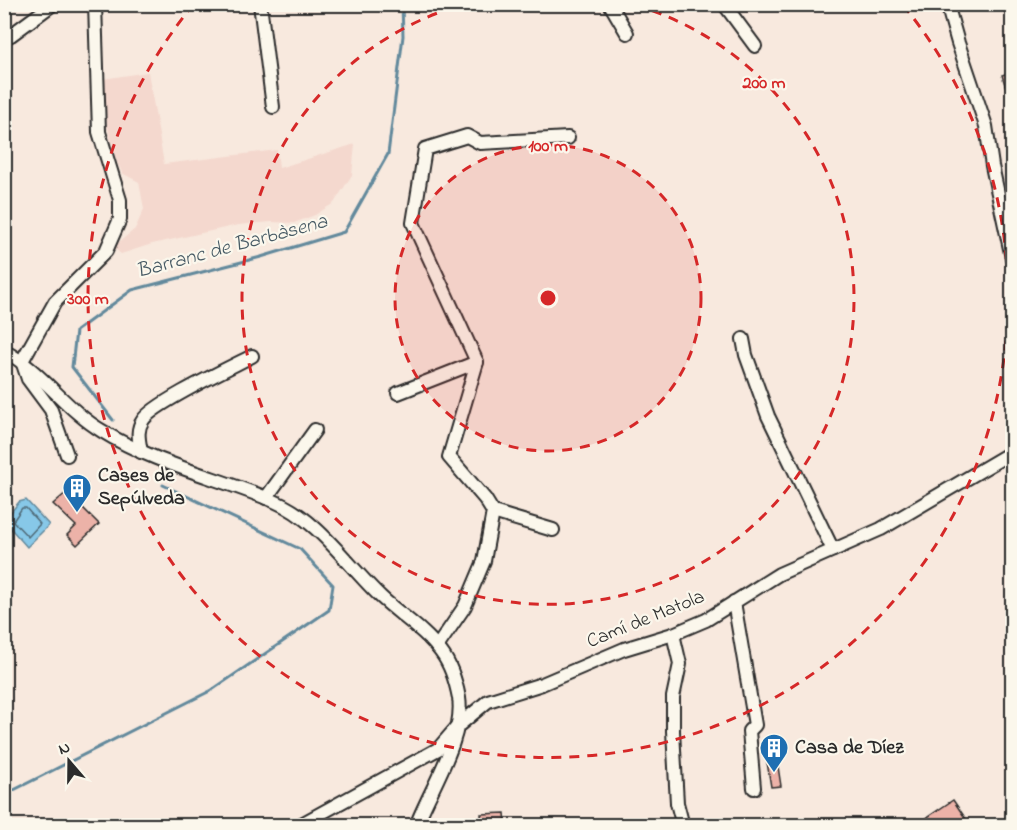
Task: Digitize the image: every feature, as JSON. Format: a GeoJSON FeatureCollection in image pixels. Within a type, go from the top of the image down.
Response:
{"type":"FeatureCollection","features":[{"type":"Feature","properties":{"kind":"street"},"geometry":{"type":"LineString","coordinates":[[4,38],[53,4]]}},
{"type":"Feature","properties":{"kind":"street"},"geometry":{"type":"LineString","coordinates":[[67,455],[51,410],[28,379],[22,361],[54,302],[106,251],[120,219],[120,200],[99,132],[95,4]]}},
{"type":"Feature","properties":{"kind":"street"},"geometry":{"type":"LineString","coordinates":[[260,4],[273,107]]}},
{"type":"Feature","properties":{"kind":"street"},"geometry":{"type":"LineString","coordinates":[[610,4],[627,33]]}},
{"type":"Feature","properties":{"kind":"street"},"geometry":{"type":"LineString","coordinates":[[724,4],[755,46]]}},
{"type":"Feature","properties":{"kind":"street"},"geometry":{"type":"LineString","coordinates":[[947,4],[986,126],[1012,258]]}},
{"type":"Feature","properties":{"kind":"street"},"geometry":{"type":"LineString","coordinates":[[553,530],[493,512],[485,499],[449,457],[477,362],[413,222],[425,149],[467,136],[480,142],[568,138]]}},
{"type":"Feature","properties":{"kind":"street"},"geometry":{"type":"LineString","coordinates":[[743,339],[746,355],[768,416],[833,550]]}},
{"type":"Feature","properties":{"kind":"street"},"geometry":{"type":"LineString","coordinates":[[4,351],[22,361],[76,413],[102,431],[141,452],[276,501],[304,519],[325,537],[381,597],[442,652],[454,676],[459,701],[458,726],[416,825]]}},
{"type":"Feature","properties":{"kind":"street"},"geometry":{"type":"LineString","coordinates":[[141,452],[138,431],[144,418],[212,376],[252,356]]}},
{"type":"Feature","properties":{"kind":"street"},"geometry":{"type":"LineString","coordinates":[[398,393],[477,362]]}},
{"type":"Feature","properties":{"kind":"street"},"geometry":{"type":"LineString","coordinates":[[266,498],[315,430]]}},
{"type":"Feature","properties":{"kind":"street","name":"Camí de Matola"},"geometry":{"type":"LineString","coordinates":[[298,825],[438,749],[458,726],[488,700],[542,684],[624,649],[673,634],[706,620],[779,574],[881,529],[1012,452]]}},
{"type":"Feature","properties":{"kind":"street"},"geometry":{"type":"LineString","coordinates":[[437,647],[465,606],[484,561],[493,512]]}},
{"type":"Feature","properties":{"kind":"street"},"geometry":{"type":"LineString","coordinates":[[734,602],[755,725],[749,731],[754,788]]}},
{"type":"Feature","properties":{"kind":"street"},"geometry":{"type":"LineString","coordinates":[[673,634],[680,664],[673,697],[673,731],[677,802],[683,825]]}},
{"type":"Feature","properties":{"kind":"shaded area"},"geometry":{"type":"Polygon","coordinates":[[[148,72],[164,164],[277,150],[279,168],[355,144],[352,175],[334,203],[315,215],[294,223],[271,222],[238,225],[152,244],[121,254],[113,247],[135,229],[144,209],[139,182],[122,173],[115,157],[107,125],[103,79],[148,72]]]}},
{"type":"Feature","properties":{"kind":"water"},"geometry":{"type":"Polygon","coordinates":[[[26,500],[49,525],[27,547],[4,521],[19,502],[26,500]]]}},
{"type":"Feature","properties":{"kind":"building"},"geometry":{"type":"Polygon","coordinates":[[[1012,72],[1012,103],[1011,104],[1002,75],[1012,72]]]}},
{"type":"Feature","properties":{"kind":"building","name":"Cases de Sepúlveda"},"geometry":{"type":"Polygon","coordinates":[[[82,479],[87,484],[73,498],[99,524],[77,545],[67,535],[76,526],[53,504],[82,479]]]}},
{"type":"Feature","properties":{"kind":"building","name":"Casa de Díez"},"geometry":{"type":"Polygon","coordinates":[[[777,760],[781,786],[771,787],[767,762],[777,760]]]}},
{"type":"Feature","properties":{"kind":"building"},"geometry":{"type":"Polygon","coordinates":[[[953,800],[970,825],[916,825],[953,800]]]}},
{"type":"Feature","properties":{"kind":"building"},"geometry":{"type":"Polygon","coordinates":[[[505,813],[506,825],[482,825],[481,814],[505,813]]]}},
{"type":"Feature","properties":{"kind":"waterway","name":"Barranc de Barbàsena"},"geometry":{"type":"LineString","coordinates":[[113,420],[72,367],[76,331],[132,290],[261,257],[344,232],[388,154],[403,36],[402,4]]}},
{"type":"Feature","properties":{"kind":"waterway","name":"Barranc de Barbàsena"},"geometry":{"type":"LineString","coordinates":[[4,795],[212,690],[329,610],[333,585],[300,549],[163,485]]}},
{"type":"Feature","properties":{"kind":"place","name":"Cases de Sepúlveda"},"geometry":{"type":"Point","coordinates":[77,514]}},
{"type":"Feature","properties":{"kind":"place","name":"Casa de Díez"},"geometry":{"type":"Point","coordinates":[774,774]}}]}
